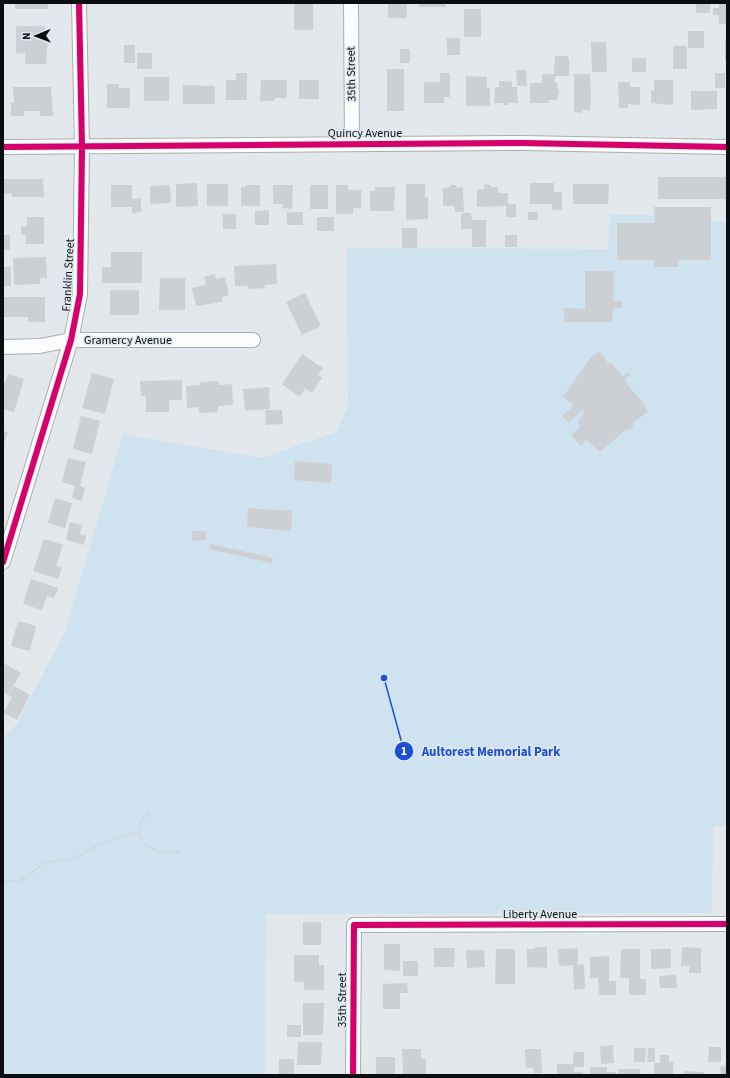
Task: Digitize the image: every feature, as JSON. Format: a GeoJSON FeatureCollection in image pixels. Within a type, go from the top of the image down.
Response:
{"type":"FeatureCollection","features":[{"type":"Feature","properties":{"kind":"street","name":"Franklin Street"},"geometry":{"type":"LineString","coordinates":[[3,562],[71,340],[80,294],[82,147],[80,3]]}},
{"type":"Feature","properties":{"kind":"street","name":"35th Street"},"geometry":{"type":"LineString","coordinates":[[351,3],[352,144]]}},
{"type":"Feature","properties":{"kind":"street","name":"Quincy Avenue"},"geometry":{"type":"LineString","coordinates":[[3,147],[523,143],[727,147]]}},
{"type":"Feature","properties":{"kind":"street","name":"Gramercy Avenue"},"geometry":{"type":"LineString","coordinates":[[3,347],[40,346],[71,340],[253,340]]}},
{"type":"Feature","properties":{"kind":"street","name":"Liberty Avenue"},"geometry":{"type":"LineString","coordinates":[[354,925],[727,924]]}},
{"type":"Feature","properties":{"kind":"street","name":"35th Street"},"geometry":{"type":"LineString","coordinates":[[353,1075],[354,925]]}},
{"type":"Feature","properties":{"kind":"path"},"geometry":{"type":"LineString","coordinates":[[148,813],[139,822],[138,832],[145,842],[155,850],[181,853]]}},
{"type":"Feature","properties":{"kind":"path"},"geometry":{"type":"LineString","coordinates":[[3,881],[20,881],[46,862],[72,859],[111,839],[138,832]]}},
{"type":"Feature","properties":{"kind":"shaded area"},"geometry":{"type":"Polygon","coordinates":[[[654,207],[711,207],[711,222],[727,221],[727,826],[713,827],[712,913],[266,914],[265,1075],[3,1075],[3,738],[16,725],[65,632],[123,434],[261,458],[337,432],[348,405],[347,248],[608,249],[610,215],[654,215],[654,207]]]}},
{"type":"Feature","properties":{"kind":"building"},"geometry":{"type":"Polygon","coordinates":[[[15,3],[48,3],[48,9],[15,9],[15,3]]]}},
{"type":"Feature","properties":{"kind":"building"},"geometry":{"type":"Polygon","coordinates":[[[294,3],[313,3],[313,30],[294,30],[294,3]]]}},
{"type":"Feature","properties":{"kind":"building"},"geometry":{"type":"Polygon","coordinates":[[[388,3],[407,3],[407,18],[388,18],[388,3]]]}},
{"type":"Feature","properties":{"kind":"building"},"geometry":{"type":"Polygon","coordinates":[[[419,3],[446,3],[446,7],[419,7],[419,3]]]}},
{"type":"Feature","properties":{"kind":"building"},"geometry":{"type":"Polygon","coordinates":[[[696,3],[710,3],[710,13],[696,13],[696,3]]]}},
{"type":"Feature","properties":{"kind":"building"},"geometry":{"type":"Polygon","coordinates":[[[719,3],[727,3],[727,24],[719,24],[719,15],[713,15],[713,8],[719,8],[719,3]]]}},
{"type":"Feature","properties":{"kind":"building"},"geometry":{"type":"Polygon","coordinates":[[[464,9],[481,9],[481,37],[464,37],[464,9]]]}},
{"type":"Feature","properties":{"kind":"building"},"geometry":{"type":"Polygon","coordinates":[[[16,26],[45,26],[45,38],[48,38],[46,64],[25,64],[25,53],[16,54],[16,26]]]}},
{"type":"Feature","properties":{"kind":"building"},"geometry":{"type":"Polygon","coordinates":[[[688,31],[704,31],[704,48],[688,48],[688,31]]]}},
{"type":"Feature","properties":{"kind":"building"},"geometry":{"type":"Polygon","coordinates":[[[447,38],[460,38],[460,55],[447,55],[447,38]]]}},
{"type":"Feature","properties":{"kind":"building"},"geometry":{"type":"Polygon","coordinates":[[[725,39],[727,39],[727,61],[725,61],[725,39]]]}},
{"type":"Feature","properties":{"kind":"building"},"geometry":{"type":"Polygon","coordinates":[[[591,42],[606,42],[607,72],[592,72],[591,42]]]}},
{"type":"Feature","properties":{"kind":"building"},"geometry":{"type":"Polygon","coordinates":[[[124,45],[135,45],[135,63],[124,63],[124,45]]]}},
{"type":"Feature","properties":{"kind":"building"},"geometry":{"type":"Polygon","coordinates":[[[673,46],[687,46],[687,69],[673,69],[673,46]]]}},
{"type":"Feature","properties":{"kind":"building"},"geometry":{"type":"Polygon","coordinates":[[[400,49],[410,49],[410,63],[400,63],[400,49]]]}},
{"type":"Feature","properties":{"kind":"building"},"geometry":{"type":"Polygon","coordinates":[[[137,53],[152,53],[152,69],[137,69],[137,53]]]}},
{"type":"Feature","properties":{"kind":"building"},"geometry":{"type":"Polygon","coordinates":[[[555,56],[568,56],[569,61],[569,76],[555,76],[555,83],[558,83],[557,89],[559,89],[557,100],[549,100],[549,103],[530,103],[530,83],[542,83],[542,74],[554,74],[555,56]]]}},
{"type":"Feature","properties":{"kind":"building"},"geometry":{"type":"Polygon","coordinates":[[[632,58],[646,58],[646,72],[632,72],[632,58]]]}},
{"type":"Feature","properties":{"kind":"building"},"geometry":{"type":"Polygon","coordinates":[[[387,69],[404,69],[404,111],[387,111],[387,69]]]}},
{"type":"Feature","properties":{"kind":"building"},"geometry":{"type":"Polygon","coordinates":[[[516,70],[526,70],[527,86],[517,86],[516,70]]]}},
{"type":"Feature","properties":{"kind":"building"},"geometry":{"type":"Polygon","coordinates":[[[236,73],[247,73],[247,100],[226,100],[226,80],[236,80],[236,73]]]}},
{"type":"Feature","properties":{"kind":"building"},"geometry":{"type":"Polygon","coordinates":[[[440,73],[450,73],[450,97],[444,97],[444,103],[424,103],[424,82],[440,82],[440,73]]]}},
{"type":"Feature","properties":{"kind":"building"},"geometry":{"type":"Polygon","coordinates":[[[715,73],[725,73],[725,88],[715,88],[715,73]]]}},
{"type":"Feature","properties":{"kind":"building"},"geometry":{"type":"Polygon","coordinates":[[[574,74],[590,74],[590,110],[583,110],[582,113],[574,112],[574,74]]]}},
{"type":"Feature","properties":{"kind":"building"},"geometry":{"type":"Polygon","coordinates":[[[466,76],[487,77],[487,88],[490,88],[490,106],[466,106],[466,76]]]}},
{"type":"Feature","properties":{"kind":"building"},"geometry":{"type":"Polygon","coordinates":[[[144,77],[169,77],[169,101],[144,101],[144,77]]]}},
{"type":"Feature","properties":{"kind":"building"},"geometry":{"type":"Polygon","coordinates":[[[261,80],[287,80],[287,98],[275,98],[275,101],[260,101],[261,80]]]}},
{"type":"Feature","properties":{"kind":"building"},"geometry":{"type":"Polygon","coordinates":[[[299,80],[319,80],[319,99],[299,99],[299,80]]]}},
{"type":"Feature","properties":{"kind":"building"},"geometry":{"type":"Polygon","coordinates":[[[654,80],[673,80],[673,105],[651,103],[651,91],[654,91],[654,80]]]}},
{"type":"Feature","properties":{"kind":"building"},"geometry":{"type":"Polygon","coordinates":[[[499,81],[512,82],[512,87],[517,87],[518,103],[509,103],[509,105],[504,105],[504,103],[494,103],[495,87],[499,87],[499,81]]]}},
{"type":"Feature","properties":{"kind":"building"},"geometry":{"type":"Polygon","coordinates":[[[618,82],[630,82],[630,87],[640,87],[640,105],[628,104],[628,108],[619,108],[618,82]]]}},
{"type":"Feature","properties":{"kind":"building"},"geometry":{"type":"Polygon","coordinates":[[[107,84],[119,84],[119,88],[130,88],[130,108],[107,108],[107,84]]]}},
{"type":"Feature","properties":{"kind":"building"},"geometry":{"type":"Polygon","coordinates":[[[183,85],[215,86],[215,104],[183,104],[183,85]]]}},
{"type":"Feature","properties":{"kind":"building"},"geometry":{"type":"Polygon","coordinates":[[[13,87],[51,87],[53,116],[40,116],[40,111],[24,111],[24,116],[11,116],[11,103],[14,103],[13,87]]]}},
{"type":"Feature","properties":{"kind":"building"},"geometry":{"type":"Polygon","coordinates":[[[691,91],[717,91],[717,109],[691,110],[691,91]]]}},
{"type":"Feature","properties":{"kind":"building"},"geometry":{"type":"Polygon","coordinates":[[[658,177],[727,177],[727,199],[658,199],[658,177]]]}},
{"type":"Feature","properties":{"kind":"building"},"geometry":{"type":"Polygon","coordinates":[[[3,179],[43,179],[44,197],[12,197],[12,194],[3,194],[3,179]]]}},
{"type":"Feature","properties":{"kind":"building"},"geometry":{"type":"Polygon","coordinates":[[[197,183],[198,206],[176,207],[176,184],[197,183]]]}},
{"type":"Feature","properties":{"kind":"building"},"geometry":{"type":"Polygon","coordinates":[[[486,183],[492,187],[498,187],[498,193],[508,193],[508,204],[516,204],[516,217],[506,217],[506,206],[477,207],[477,189],[484,189],[484,185],[486,183]]]}},
{"type":"Feature","properties":{"kind":"building"},"geometry":{"type":"Polygon","coordinates":[[[530,183],[554,183],[554,192],[562,192],[562,210],[552,210],[552,204],[530,204],[530,183]]]}},
{"type":"Feature","properties":{"kind":"building"},"geometry":{"type":"Polygon","coordinates":[[[207,184],[228,184],[228,206],[207,206],[207,184]]]}},
{"type":"Feature","properties":{"kind":"building"},"geometry":{"type":"Polygon","coordinates":[[[406,184],[425,184],[425,197],[428,197],[428,219],[406,220],[406,184]]]}},
{"type":"Feature","properties":{"kind":"building"},"geometry":{"type":"Polygon","coordinates":[[[573,184],[609,184],[608,204],[573,204],[573,184]]]}},
{"type":"Feature","properties":{"kind":"building"},"geometry":{"type":"Polygon","coordinates":[[[111,185],[132,185],[132,199],[141,198],[141,212],[132,213],[132,207],[111,207],[111,185]]]}},
{"type":"Feature","properties":{"kind":"building"},"geometry":{"type":"Polygon","coordinates":[[[170,185],[171,203],[150,204],[150,186],[170,185]]]}},
{"type":"Feature","properties":{"kind":"building"},"geometry":{"type":"Polygon","coordinates":[[[246,185],[260,185],[260,206],[241,206],[241,187],[246,187],[246,185]]]}},
{"type":"Feature","properties":{"kind":"building"},"geometry":{"type":"Polygon","coordinates":[[[273,185],[293,185],[292,209],[283,208],[283,204],[273,204],[273,185]]]}},
{"type":"Feature","properties":{"kind":"building"},"geometry":{"type":"Polygon","coordinates":[[[310,185],[328,185],[328,209],[310,209],[310,185]]]}},
{"type":"Feature","properties":{"kind":"building"},"geometry":{"type":"Polygon","coordinates":[[[336,185],[348,185],[348,190],[361,190],[361,208],[353,208],[353,214],[336,214],[336,185]]]}},
{"type":"Feature","properties":{"kind":"building"},"geometry":{"type":"Polygon","coordinates":[[[450,185],[456,185],[456,188],[463,187],[464,212],[455,212],[455,206],[443,206],[443,188],[450,187],[450,185]]]}},
{"type":"Feature","properties":{"kind":"building"},"geometry":{"type":"Polygon","coordinates":[[[375,187],[395,187],[394,211],[370,211],[370,191],[375,191],[375,187]]]}},
{"type":"Feature","properties":{"kind":"building"},"geometry":{"type":"Polygon","coordinates":[[[654,207],[711,207],[711,260],[678,260],[679,267],[654,267],[655,260],[617,260],[617,223],[655,223],[654,207]]]}},
{"type":"Feature","properties":{"kind":"building"},"geometry":{"type":"Polygon","coordinates":[[[269,210],[269,225],[255,225],[255,211],[269,210]]]}},
{"type":"Feature","properties":{"kind":"building"},"geometry":{"type":"Polygon","coordinates":[[[287,212],[303,212],[303,225],[287,225],[287,212]]]}},
{"type":"Feature","properties":{"kind":"building"},"geometry":{"type":"Polygon","coordinates":[[[528,212],[538,212],[538,220],[528,220],[528,212]]]}},
{"type":"Feature","properties":{"kind":"building"},"geometry":{"type":"Polygon","coordinates":[[[461,213],[471,213],[472,220],[486,220],[486,247],[472,247],[472,229],[461,229],[461,213]]]}},
{"type":"Feature","properties":{"kind":"building"},"geometry":{"type":"Polygon","coordinates":[[[223,214],[236,214],[236,229],[223,229],[223,214]]]}},
{"type":"Feature","properties":{"kind":"building"},"geometry":{"type":"Polygon","coordinates":[[[27,217],[44,217],[44,244],[26,244],[26,235],[21,235],[21,226],[27,226],[27,217]]]}},
{"type":"Feature","properties":{"kind":"building"},"geometry":{"type":"Polygon","coordinates":[[[317,217],[334,217],[334,231],[317,231],[317,217]]]}},
{"type":"Feature","properties":{"kind":"building"},"geometry":{"type":"Polygon","coordinates":[[[402,228],[417,228],[417,248],[402,248],[402,228]]]}},
{"type":"Feature","properties":{"kind":"building"},"geometry":{"type":"Polygon","coordinates":[[[3,235],[10,235],[10,250],[3,250],[3,235]]]}},
{"type":"Feature","properties":{"kind":"building"},"geometry":{"type":"Polygon","coordinates":[[[505,235],[517,235],[517,247],[505,247],[505,235]]]}},
{"type":"Feature","properties":{"kind":"building"},"geometry":{"type":"Polygon","coordinates":[[[111,252],[142,252],[142,283],[102,283],[102,267],[111,267],[111,252]]]}},
{"type":"Feature","properties":{"kind":"building"},"geometry":{"type":"Polygon","coordinates":[[[46,257],[47,278],[40,278],[40,284],[14,285],[13,258],[46,257]]]}},
{"type":"Feature","properties":{"kind":"building"},"geometry":{"type":"Polygon","coordinates":[[[276,264],[277,284],[264,285],[265,288],[248,289],[248,286],[235,286],[234,266],[276,264]]]}},
{"type":"Feature","properties":{"kind":"building"},"geometry":{"type":"Polygon","coordinates":[[[3,267],[11,267],[11,286],[3,286],[3,267]]]}},
{"type":"Feature","properties":{"kind":"building"},"geometry":{"type":"Polygon","coordinates":[[[585,271],[614,271],[613,301],[622,301],[622,308],[613,309],[612,322],[564,322],[564,308],[585,309],[585,271]]]}},
{"type":"Feature","properties":{"kind":"building"},"geometry":{"type":"Polygon","coordinates":[[[215,274],[216,279],[225,277],[229,295],[222,297],[223,302],[196,306],[192,288],[206,285],[204,277],[215,274]]]}},
{"type":"Feature","properties":{"kind":"building"},"geometry":{"type":"Polygon","coordinates":[[[160,278],[185,278],[185,310],[159,310],[160,278]]]}},
{"type":"Feature","properties":{"kind":"building"},"geometry":{"type":"Polygon","coordinates":[[[110,290],[139,290],[139,315],[110,315],[110,290]]]}},
{"type":"Feature","properties":{"kind":"building"},"geometry":{"type":"Polygon","coordinates":[[[305,293],[321,326],[302,335],[286,302],[305,293]]]}},
{"type":"Feature","properties":{"kind":"building"},"geometry":{"type":"Polygon","coordinates":[[[3,297],[45,297],[45,322],[28,322],[28,317],[3,317],[3,297]]]}},
{"type":"Feature","properties":{"kind":"building"},"geometry":{"type":"Polygon","coordinates":[[[600,351],[608,363],[610,362],[623,376],[628,372],[631,375],[625,379],[627,382],[626,383],[646,406],[644,407],[648,411],[632,424],[634,425],[629,431],[627,429],[600,452],[586,440],[581,446],[571,435],[581,426],[577,422],[584,413],[582,410],[569,423],[562,416],[574,405],[563,397],[591,357],[600,351]]]}},
{"type":"Feature","properties":{"kind":"building"},"geometry":{"type":"Polygon","coordinates":[[[302,354],[323,368],[318,375],[322,378],[312,393],[305,388],[300,397],[282,384],[302,354]]]}},
{"type":"Feature","properties":{"kind":"building"},"geometry":{"type":"Polygon","coordinates":[[[92,373],[114,379],[105,414],[82,408],[92,373]]]}},
{"type":"Feature","properties":{"kind":"building"},"geometry":{"type":"Polygon","coordinates":[[[8,374],[24,379],[14,412],[3,409],[3,382],[5,383],[8,374]]]}},
{"type":"Feature","properties":{"kind":"building"},"geometry":{"type":"Polygon","coordinates":[[[182,380],[182,400],[169,400],[169,412],[146,412],[146,396],[141,396],[140,381],[182,380]]]}},
{"type":"Feature","properties":{"kind":"building"},"geometry":{"type":"Polygon","coordinates":[[[218,381],[219,385],[232,384],[233,405],[218,406],[218,412],[199,413],[199,407],[187,408],[186,386],[200,385],[200,382],[218,381]]]}},
{"type":"Feature","properties":{"kind":"building"},"geometry":{"type":"Polygon","coordinates":[[[269,387],[270,409],[245,411],[243,389],[269,387]]]}},
{"type":"Feature","properties":{"kind":"building"},"geometry":{"type":"Polygon","coordinates":[[[265,410],[282,410],[283,424],[266,425],[265,410]]]}},
{"type":"Feature","properties":{"kind":"building"},"geometry":{"type":"Polygon","coordinates":[[[81,416],[100,421],[92,454],[73,449],[81,416]]]}},
{"type":"Feature","properties":{"kind":"building"},"geometry":{"type":"Polygon","coordinates":[[[3,431],[8,432],[3,446],[3,431]]]}},
{"type":"Feature","properties":{"kind":"building"},"geometry":{"type":"Polygon","coordinates":[[[68,458],[86,462],[80,486],[85,488],[82,501],[72,498],[75,486],[62,482],[68,458]]]}},
{"type":"Feature","properties":{"kind":"building"},"geometry":{"type":"Polygon","coordinates":[[[295,461],[332,464],[331,483],[294,480],[295,461]]]}},
{"type":"Feature","properties":{"kind":"building"},"geometry":{"type":"Polygon","coordinates":[[[55,498],[72,503],[65,528],[48,523],[55,498]]]}},
{"type":"Feature","properties":{"kind":"building"},"geometry":{"type":"Polygon","coordinates":[[[248,508],[292,511],[291,531],[247,527],[248,508]]]}},
{"type":"Feature","properties":{"kind":"building"},"geometry":{"type":"Polygon","coordinates":[[[70,522],[82,525],[80,534],[86,536],[84,545],[66,540],[70,522]]]}},
{"type":"Feature","properties":{"kind":"building"},"geometry":{"type":"Polygon","coordinates":[[[192,531],[206,531],[206,540],[192,541],[192,531]]]}},
{"type":"Feature","properties":{"kind":"building"},"geometry":{"type":"Polygon","coordinates":[[[44,539],[63,545],[56,566],[62,568],[58,579],[33,571],[44,539]]]}},
{"type":"Feature","properties":{"kind":"building"},"geometry":{"type":"Polygon","coordinates":[[[210,544],[273,558],[272,563],[209,549],[210,544]]]}},
{"type":"Feature","properties":{"kind":"building"},"geometry":{"type":"Polygon","coordinates":[[[31,579],[58,588],[54,598],[47,596],[42,610],[23,604],[31,579]]]}},
{"type":"Feature","properties":{"kind":"building"},"geometry":{"type":"Polygon","coordinates":[[[18,621],[36,626],[30,651],[11,646],[18,621]]]}},
{"type":"Feature","properties":{"kind":"building"},"geometry":{"type":"Polygon","coordinates":[[[4,663],[21,673],[8,695],[3,692],[4,663]]]}},
{"type":"Feature","properties":{"kind":"building"},"geometry":{"type":"Polygon","coordinates":[[[14,686],[30,695],[17,720],[3,713],[12,697],[8,696],[14,686]]]}},
{"type":"Feature","properties":{"kind":"building"},"geometry":{"type":"Polygon","coordinates":[[[303,922],[321,922],[321,945],[303,945],[303,922]]]}},
{"type":"Feature","properties":{"kind":"building"},"geometry":{"type":"Polygon","coordinates":[[[384,944],[400,944],[400,971],[384,970],[384,944]]]}},
{"type":"Feature","properties":{"kind":"building"},"geometry":{"type":"Polygon","coordinates":[[[535,947],[547,947],[547,968],[527,967],[527,949],[535,949],[535,947]]]}},
{"type":"Feature","properties":{"kind":"building"},"geometry":{"type":"Polygon","coordinates":[[[682,947],[701,948],[701,973],[689,973],[689,966],[681,966],[682,947]]]}},
{"type":"Feature","properties":{"kind":"building"},"geometry":{"type":"Polygon","coordinates":[[[434,948],[455,948],[454,967],[434,967],[434,948]]]}},
{"type":"Feature","properties":{"kind":"building"},"geometry":{"type":"Polygon","coordinates":[[[578,948],[578,965],[584,964],[585,989],[574,990],[573,965],[559,966],[558,949],[578,948]]]}},
{"type":"Feature","properties":{"kind":"building"},"geometry":{"type":"Polygon","coordinates":[[[496,949],[515,949],[515,984],[495,984],[496,949]]]}},
{"type":"Feature","properties":{"kind":"building"},"geometry":{"type":"Polygon","coordinates":[[[621,949],[640,949],[640,979],[646,979],[646,995],[629,995],[629,978],[620,978],[621,949]]]}},
{"type":"Feature","properties":{"kind":"building"},"geometry":{"type":"Polygon","coordinates":[[[651,949],[671,949],[671,968],[651,969],[651,949]]]}},
{"type":"Feature","properties":{"kind":"building"},"geometry":{"type":"Polygon","coordinates":[[[466,950],[484,950],[485,967],[467,968],[466,950]]]}},
{"type":"Feature","properties":{"kind":"building"},"geometry":{"type":"Polygon","coordinates":[[[294,955],[319,955],[319,965],[324,965],[324,990],[304,990],[304,982],[294,982],[294,955]]]}},
{"type":"Feature","properties":{"kind":"building"},"geometry":{"type":"Polygon","coordinates":[[[609,956],[609,981],[616,981],[616,995],[599,995],[598,978],[590,978],[590,957],[609,956]]]}},
{"type":"Feature","properties":{"kind":"building"},"geometry":{"type":"Polygon","coordinates":[[[403,961],[418,961],[418,976],[403,976],[403,961]]]}},
{"type":"Feature","properties":{"kind":"building"},"geometry":{"type":"Polygon","coordinates":[[[676,975],[677,988],[660,988],[659,976],[676,975]]]}},
{"type":"Feature","properties":{"kind":"building"},"geometry":{"type":"Polygon","coordinates":[[[407,983],[408,993],[400,993],[400,1009],[383,1009],[383,984],[407,983]]]}},
{"type":"Feature","properties":{"kind":"building"},"geometry":{"type":"Polygon","coordinates":[[[303,1003],[324,1003],[323,1035],[303,1035],[303,1003]]]}},
{"type":"Feature","properties":{"kind":"building"},"geometry":{"type":"Polygon","coordinates":[[[287,1025],[301,1025],[301,1037],[287,1037],[287,1025]]]}},
{"type":"Feature","properties":{"kind":"building"},"geometry":{"type":"Polygon","coordinates":[[[298,1042],[322,1042],[321,1065],[297,1065],[298,1042]]]}},
{"type":"Feature","properties":{"kind":"building"},"geometry":{"type":"Polygon","coordinates":[[[613,1045],[614,1063],[601,1064],[600,1046],[613,1045]]]}},
{"type":"Feature","properties":{"kind":"building"},"geometry":{"type":"Polygon","coordinates":[[[709,1047],[721,1047],[721,1062],[708,1062],[709,1047]]]}},
{"type":"Feature","properties":{"kind":"building"},"geometry":{"type":"Polygon","coordinates":[[[634,1048],[646,1048],[645,1062],[634,1062],[634,1048]]]}},
{"type":"Feature","properties":{"kind":"building"},"geometry":{"type":"Polygon","coordinates":[[[648,1048],[655,1048],[655,1062],[647,1062],[648,1048]]]}},
{"type":"Feature","properties":{"kind":"building"},"geometry":{"type":"Polygon","coordinates":[[[402,1049],[421,1049],[421,1059],[426,1059],[426,1075],[403,1075],[402,1049]]]}},
{"type":"Feature","properties":{"kind":"building"},"geometry":{"type":"Polygon","coordinates":[[[525,1049],[541,1049],[542,1073],[534,1073],[533,1068],[526,1068],[525,1049]]]}},
{"type":"Feature","properties":{"kind":"building"},"geometry":{"type":"Polygon","coordinates":[[[574,1052],[584,1052],[584,1067],[574,1067],[574,1072],[583,1072],[583,1075],[557,1075],[557,1064],[573,1064],[574,1052]]]}},
{"type":"Feature","properties":{"kind":"building"},"geometry":{"type":"Polygon","coordinates":[[[660,1055],[669,1055],[669,1062],[673,1062],[673,1075],[654,1075],[654,1063],[660,1063],[660,1055]]]}},
{"type":"Feature","properties":{"kind":"building"},"geometry":{"type":"Polygon","coordinates":[[[376,1057],[395,1057],[395,1075],[376,1075],[376,1057]]]}},
{"type":"Feature","properties":{"kind":"building"},"geometry":{"type":"Polygon","coordinates":[[[279,1059],[294,1059],[294,1075],[279,1075],[279,1059]]]}},
{"type":"Feature","properties":{"kind":"building"},"geometry":{"type":"Polygon","coordinates":[[[727,1066],[727,1075],[721,1075],[720,1067],[727,1066]]]}},
{"type":"Feature","properties":{"kind":"building"},"geometry":{"type":"Polygon","coordinates":[[[590,1067],[607,1067],[607,1072],[616,1072],[616,1075],[590,1075],[590,1067]]]}},
{"type":"Feature","properties":{"kind":"building"},"geometry":{"type":"Polygon","coordinates":[[[618,1069],[640,1069],[640,1075],[618,1075],[618,1069]]]}},
{"type":"Feature","properties":{"kind":"building"},"geometry":{"type":"Polygon","coordinates":[[[684,1071],[704,1072],[704,1075],[684,1075],[684,1071]]]}},
{"type":"Feature","properties":{"kind":"cycle path"},"geometry":{"type":"LineString","coordinates":[[3,562],[71,340],[80,294],[82,147],[79,3]]}},
{"type":"Feature","properties":{"kind":"cycle path"},"geometry":{"type":"LineString","coordinates":[[3,147],[523,143],[727,147]]}},
{"type":"Feature","properties":{"kind":"cycle path"},"geometry":{"type":"LineString","coordinates":[[353,1075],[354,925],[727,924]]}},
{"type":"Feature","properties":{"kind":"place","name":"Aultorest Memorial Park"},"geometry":{"type":"Point","coordinates":[384,678]}}]}
